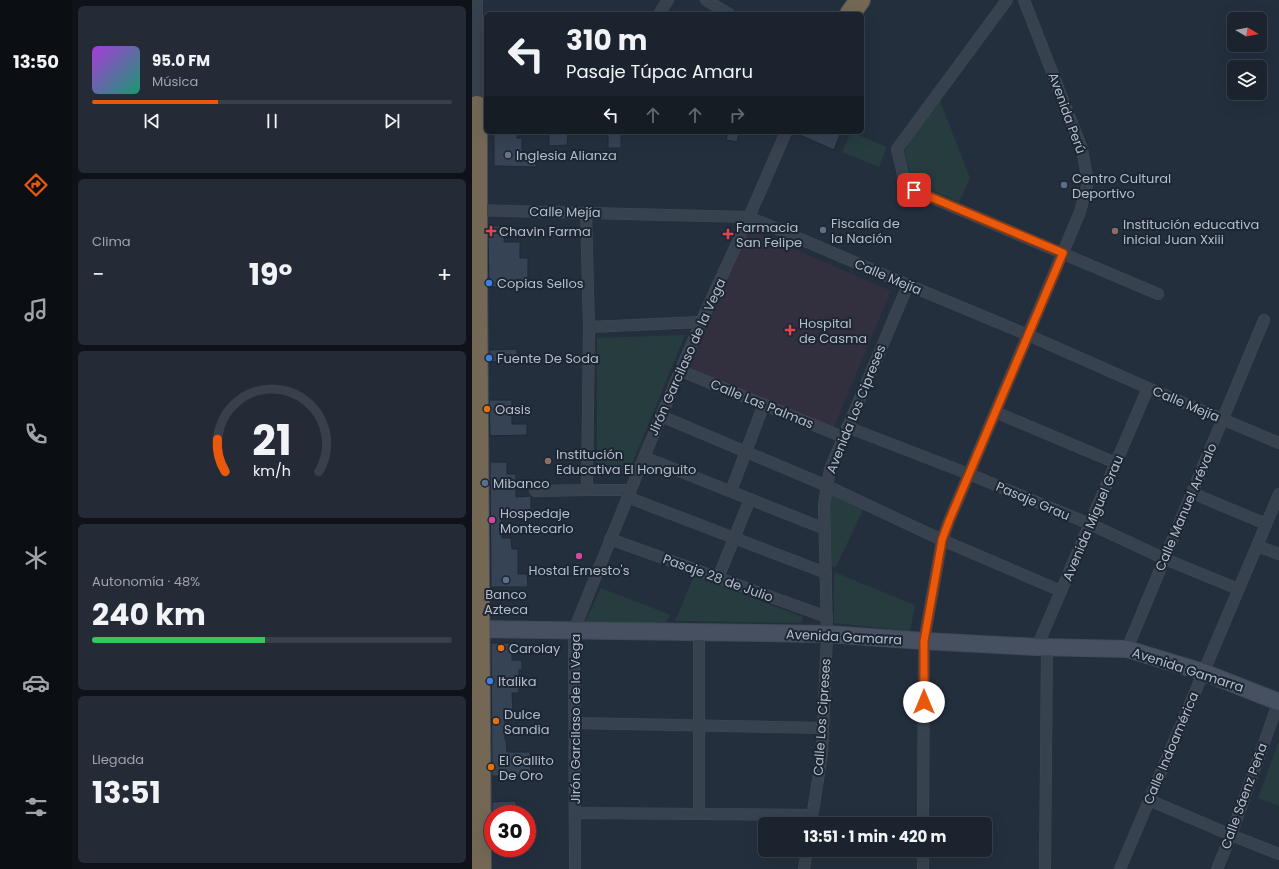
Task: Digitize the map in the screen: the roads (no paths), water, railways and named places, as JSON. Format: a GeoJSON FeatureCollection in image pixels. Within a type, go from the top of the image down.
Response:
{"type":"FeatureCollection","features":[{"type":"Feature","properties":{"kind":"highway"},"geometry":{"type":"LineString","coordinates":[[478,106],[474,210],[475,629],[476,834],[481,869]]}},
{"type":"Feature","properties":{"kind":"street"},"geometry":{"type":"LineString","coordinates":[[477,0],[474,20],[478,106]]}},
{"type":"Feature","properties":{"kind":"street"},"geometry":{"type":"LineString","coordinates":[[660,12],[668,0]]}},
{"type":"Feature","properties":{"kind":"street"},"geometry":{"type":"LineString","coordinates":[[706,0],[726,12]]}},
{"type":"Feature","properties":{"kind":"street"},"geometry":{"type":"LineString","coordinates":[[1007,0],[897,149],[906,187],[1158,294]]}},
{"type":"Feature","properties":{"kind":"street","name":"Avenida Perú"},"geometry":{"type":"LineString","coordinates":[[923,817],[924,641],[942,540],[1080,212],[1088,182],[1082,149],[1024,0]]}},
{"type":"Feature","properties":{"kind":"street","name":"Jirón Garcilaso de la Vega"},"geometry":{"type":"LineString","coordinates":[[575,869],[574,630],[628,494],[701,322],[785,134]]}},
{"type":"Feature","properties":{"kind":"street","name":"Calle Mejía"},"geometry":{"type":"LineString","coordinates":[[474,210],[749,217],[1028,335],[1279,444]]}},
{"type":"Feature","properties":{"kind":"street"},"geometry":{"type":"LineString","coordinates":[[586,213],[589,327],[587,490]]}},
{"type":"Feature","properties":{"kind":"street","name":"Avenida Los Cipreses"},"geometry":{"type":"LineString","coordinates":[[827,634],[824,504],[830,469],[908,285]]}},
{"type":"Feature","properties":{"kind":"street","name":"Calle Manuel Arévalo"},"geometry":{"type":"LineString","coordinates":[[1127,649],[1264,320]]}},
{"type":"Feature","properties":{"kind":"street"},"geometry":{"type":"LineString","coordinates":[[589,327],[701,322]]}},
{"type":"Feature","properties":{"kind":"street","name":"Calle Las Palmas"},"geometry":{"type":"LineString","coordinates":[[681,371],[764,404],[845,432]]}},
{"type":"Feature","properties":{"kind":"street","name":"Avenida Miguel Grau"},"geometry":{"type":"LineString","coordinates":[[1045,869],[1042,647],[1061,591],[1148,388]]}},
{"type":"Feature","properties":{"kind":"street"},"geometry":{"type":"LineString","coordinates":[[731,491],[764,404]]}},
{"type":"Feature","properties":{"kind":"street"},"geometry":{"type":"LineString","coordinates":[[996,412],[1116,463]]}},
{"type":"Feature","properties":{"kind":"street"},"geometry":{"type":"LineString","coordinates":[[661,416],[827,486],[942,540],[1061,591]]}},
{"type":"Feature","properties":{"kind":"street","name":"Pasaje Grau"},"geometry":{"type":"LineString","coordinates":[[845,432],[969,474],[1090,524],[1165,559],[1238,589]]}},
{"type":"Feature","properties":{"kind":"street"},"geometry":{"type":"LineString","coordinates":[[644,457],[825,529]]}},
{"type":"Feature","properties":{"kind":"street"},"geometry":{"type":"LineString","coordinates":[[535,491],[587,490],[628,494],[734,538],[826,573]]}},
{"type":"Feature","properties":{"kind":"street"},"geometry":{"type":"LineString","coordinates":[[1192,493],[1266,524]]}},
{"type":"Feature","properties":{"kind":"street","name":"Calle Indoamérica"},"geometry":{"type":"LineString","coordinates":[[1120,869],[1279,494]]}},
{"type":"Feature","properties":{"kind":"street"},"geometry":{"type":"LineString","coordinates":[[718,578],[750,499]]}},
{"type":"Feature","properties":{"kind":"street","name":"Pasaje 28 de Julio"},"geometry":{"type":"LineString","coordinates":[[610,539],[827,617]]}},
{"type":"Feature","properties":{"kind":"street"},"geometry":{"type":"LineString","coordinates":[[1257,546],[1279,554]]}},
{"type":"Feature","properties":{"kind":"street","name":"Avenida Gamarra"},"geometry":{"type":"LineString","coordinates":[[475,629],[827,634],[1042,647],[1127,649],[1203,672],[1279,701]]}},
{"type":"Feature","properties":{"kind":"street"},"geometry":{"type":"LineString","coordinates":[[699,632],[699,814]]}},
{"type":"Feature","properties":{"kind":"street","name":"Calle Los Cipreses"},"geometry":{"type":"LineString","coordinates":[[812,817],[822,754],[827,634]]}},
{"type":"Feature","properties":{"kind":"street","name":"Calle Sáenz Peña"},"geometry":{"type":"LineString","coordinates":[[1217,869],[1231,835],[1279,701]]}},
{"type":"Feature","properties":{"kind":"street"},"geometry":{"type":"LineString","coordinates":[[574,723],[823,728]]}},
{"type":"Feature","properties":{"kind":"street"},"geometry":{"type":"LineString","coordinates":[[1149,800],[1279,854]]}},
{"type":"Feature","properties":{"kind":"street"},"geometry":{"type":"LineString","coordinates":[[575,813],[699,814],[758,817]]}},
{"type":"Feature","properties":{"kind":"street"},"geometry":{"type":"LineString","coordinates":[[804,869],[806,857]]}},
{"type":"Feature","properties":{"kind":"street"},"geometry":{"type":"LineString","coordinates":[[923,857],[923,869]]}},
{"type":"Feature","properties":{"kind":"place","name":"Inglesia Alianza"},"geometry":{"type":"Point","coordinates":[508,155]}},
{"type":"Feature","properties":{"kind":"place","name":"Centro Cultural Deportivo"},"geometry":{"type":"Point","coordinates":[1064,185]}},
{"type":"Feature","properties":{"kind":"place","name":"Fiscalía de la Nación"},"geometry":{"type":"Point","coordinates":[823,230]}},
{"type":"Feature","properties":{"kind":"place","name":"Chavin Farma"},"geometry":{"type":"Point","coordinates":[491,231]}},
{"type":"Feature","properties":{"kind":"place","name":"Institución educativa inicial Juan Xxiii"},"geometry":{"type":"Point","coordinates":[1115,231]}},
{"type":"Feature","properties":{"kind":"place","name":"Farmacia San Felipe"},"geometry":{"type":"Point","coordinates":[728,234]}},
{"type":"Feature","properties":{"kind":"place","name":"Copias Sellos"},"geometry":{"type":"Point","coordinates":[489,283]}},
{"type":"Feature","properties":{"kind":"place","name":"Hospital de Casma"},"geometry":{"type":"Point","coordinates":[790,330]}},
{"type":"Feature","properties":{"kind":"place","name":"Fuente De Soda"},"geometry":{"type":"Point","coordinates":[489,358]}},
{"type":"Feature","properties":{"kind":"place","name":"Oasis"},"geometry":{"type":"Point","coordinates":[487,409]}},
{"type":"Feature","properties":{"kind":"place","name":"Institución Educativa El Honguito"},"geometry":{"type":"Point","coordinates":[548,461]}},
{"type":"Feature","properties":{"kind":"place","name":"Mibanco"},"geometry":{"type":"Point","coordinates":[485,483]}},
{"type":"Feature","properties":{"kind":"place","name":"Hospedaje Montecarlo"},"geometry":{"type":"Point","coordinates":[492,520]}},
{"type":"Feature","properties":{"kind":"place","name":"Hostal Ernesto's"},"geometry":{"type":"Point","coordinates":[579,556]}},
{"type":"Feature","properties":{"kind":"place","name":"Banco Azteca"},"geometry":{"type":"Point","coordinates":[506,580]}},
{"type":"Feature","properties":{"kind":"place","name":"Carolay"},"geometry":{"type":"Point","coordinates":[501,648]}},
{"type":"Feature","properties":{"kind":"place","name":"Italika"},"geometry":{"type":"Point","coordinates":[490,681]}},
{"type":"Feature","properties":{"kind":"place","name":"Dulce Sandia"},"geometry":{"type":"Point","coordinates":[496,721]}},
{"type":"Feature","properties":{"kind":"place","name":"El Gallito De Oro"},"geometry":{"type":"Point","coordinates":[491,767]}}]}
